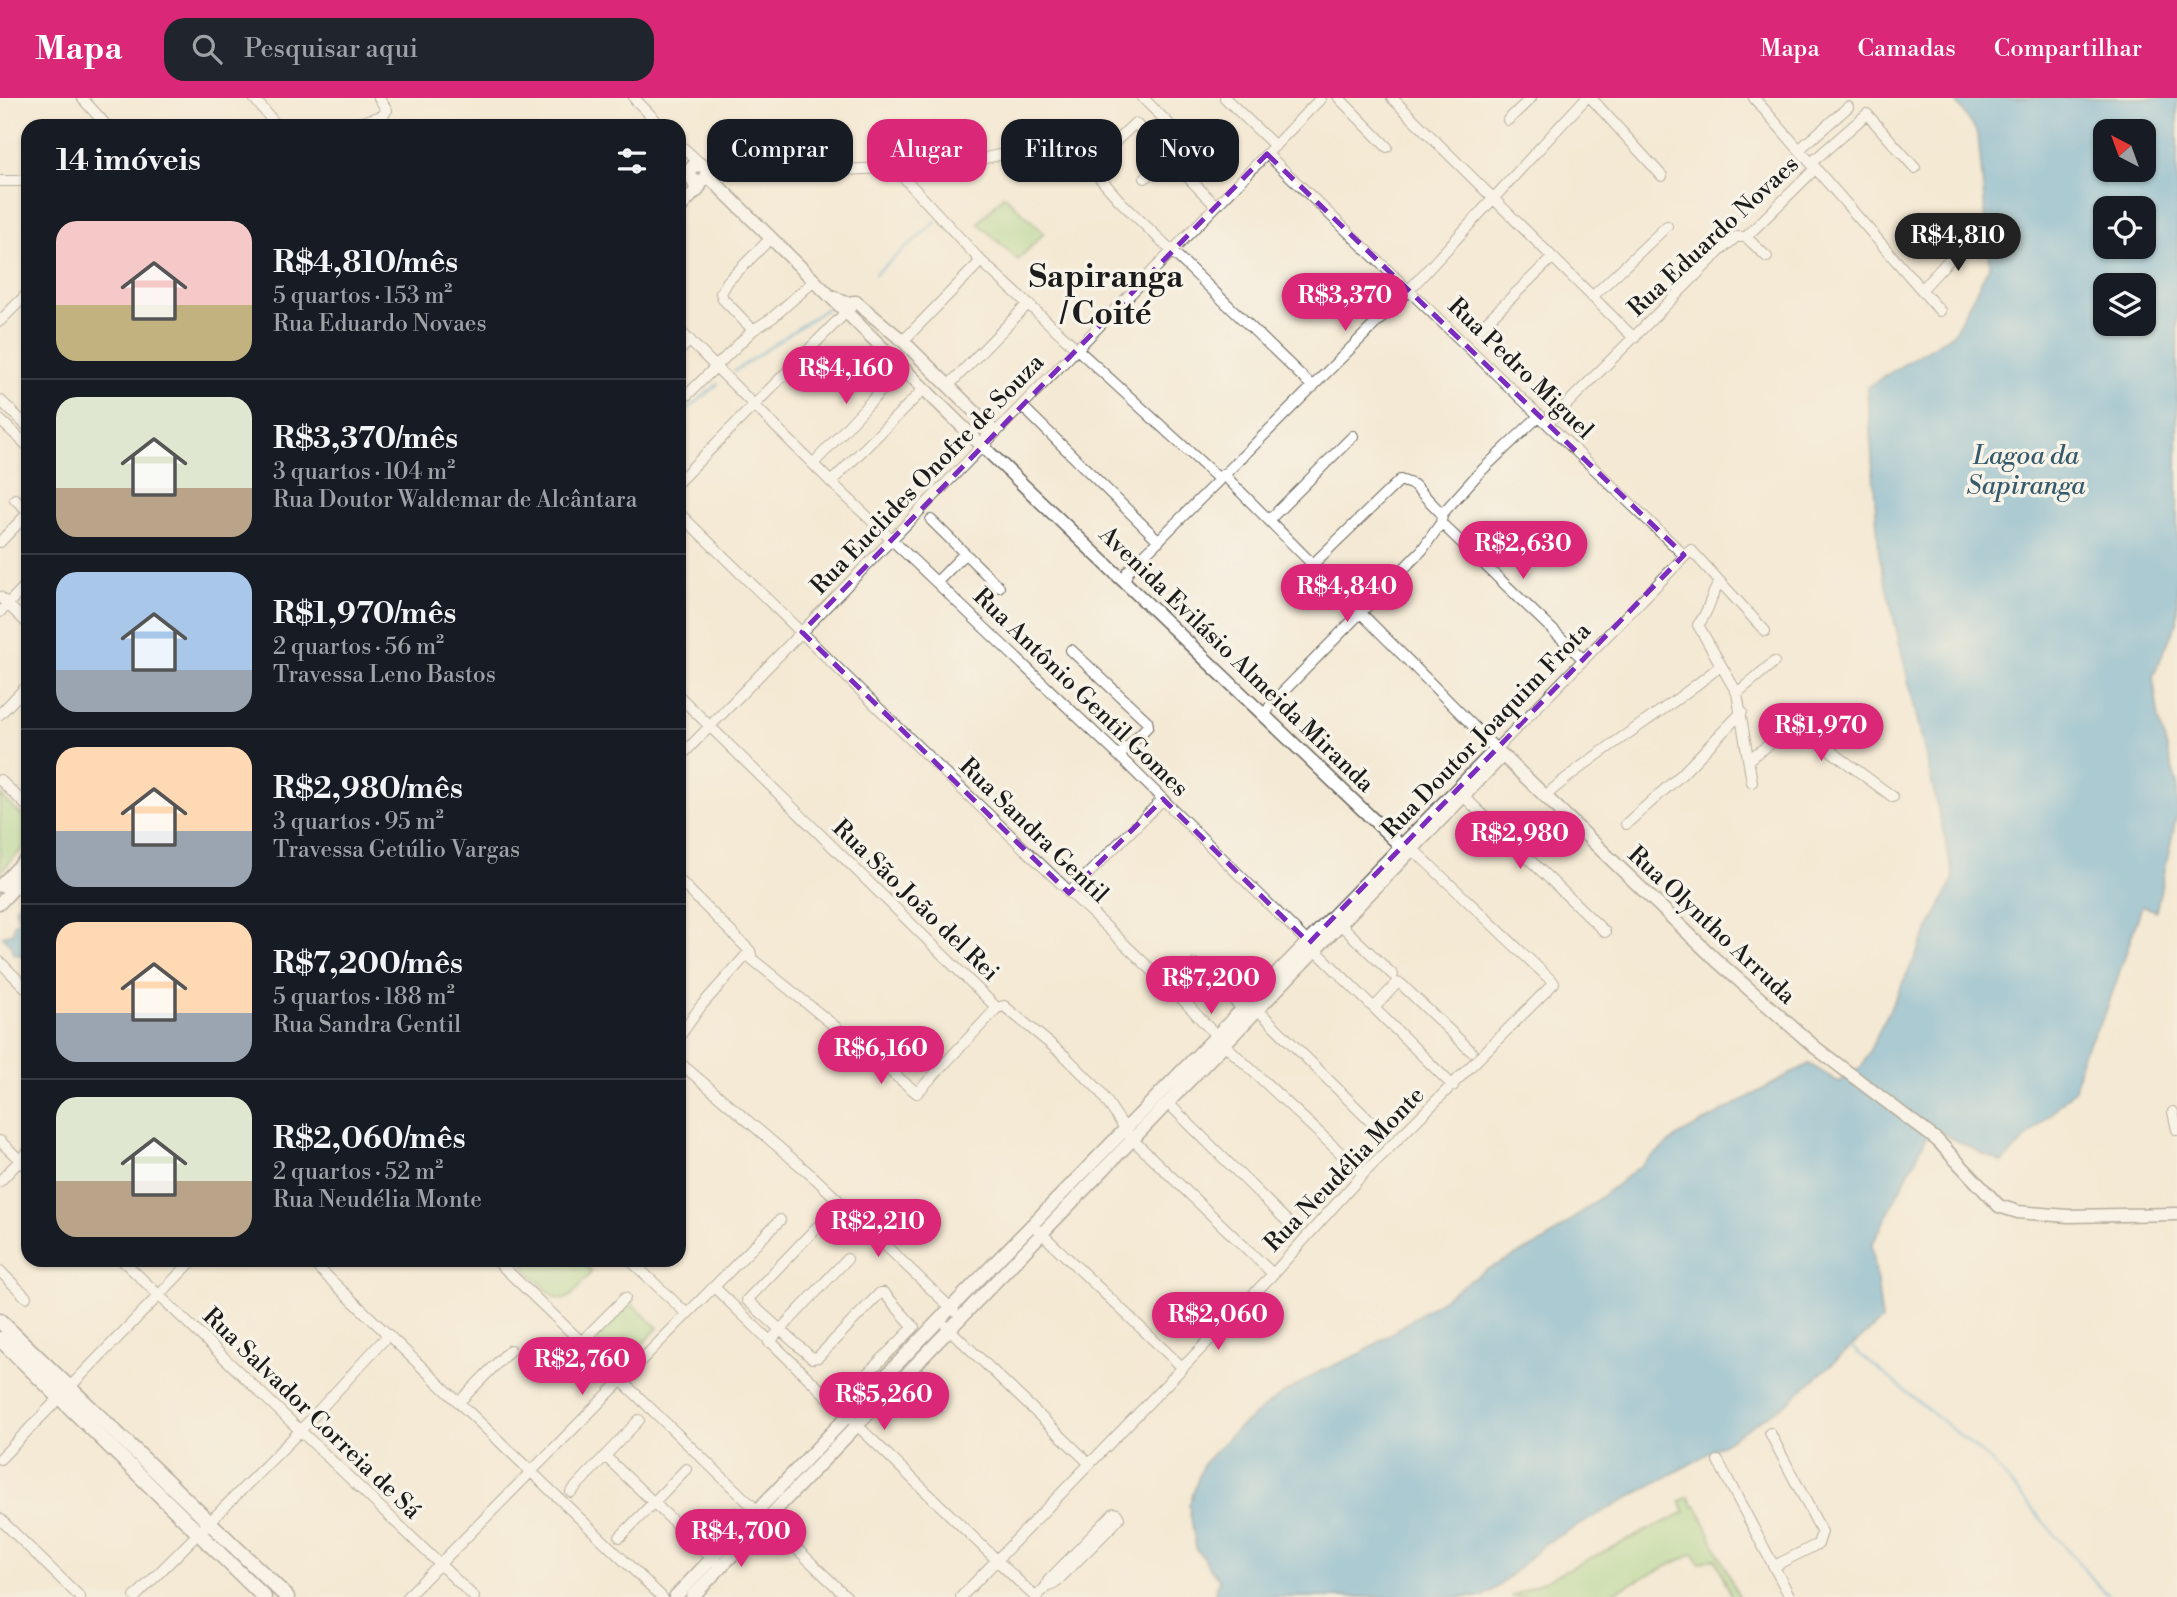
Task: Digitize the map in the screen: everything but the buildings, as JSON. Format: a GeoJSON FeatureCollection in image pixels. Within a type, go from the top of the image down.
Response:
{"type":"FeatureCollection","features":[{"type":"Feature","properties":{"kind":"main road"},"geometry":{"type":"LineString","coordinates":[[0,1321],[65,1392],[204,1528],[264,1597]]}},
{"type":"Feature","properties":{"kind":"main road"},"geometry":{"type":"LineString","coordinates":[[0,1339],[65,1392]]}},
{"type":"Feature","properties":{"kind":"main road"},"geometry":{"type":"LineString","coordinates":[[204,1528],[287,1597]]}},
{"type":"Feature","properties":{"kind":"street"},"geometry":{"type":"LineString","coordinates":[[82,98],[101,119]]}},
{"type":"Feature","properties":{"kind":"street"},"geometry":{"type":"LineString","coordinates":[[254,98],[270,119]]}},
{"type":"Feature","properties":{"kind":"street"},"geometry":{"type":"LineString","coordinates":[[372,119],[382,116],[387,110],[379,98]]}},
{"type":"Feature","properties":{"kind":"street"},"geometry":{"type":"LineString","coordinates":[[634,98],[654,119]]}},
{"type":"Feature","properties":{"kind":"street"},"geometry":{"type":"LineString","coordinates":[[1143,98],[1163,119]]}},
{"type":"Feature","properties":{"kind":"street"},"geometry":{"type":"LineString","coordinates":[[1225,98],[1275,146]]}},
{"type":"Feature","properties":{"kind":"street","name":"Rua Euclides Onofre de Souza"},"geometry":{"type":"LineString","coordinates":[[686,751],[1321,98]]}},
{"type":"Feature","properties":{"kind":"street"},"geometry":{"type":"LineString","coordinates":[[1339,98],[1387,147]]}},
{"type":"Feature","properties":{"kind":"street"},"geometry":{"type":"LineString","coordinates":[[1392,98],[1634,338]]}},
{"type":"Feature","properties":{"kind":"street"},"geometry":{"type":"LineString","coordinates":[[1508,120],[1531,98]]}},
{"type":"Feature","properties":{"kind":"street","name":"Rua Eduardo Novaes"},"geometry":{"type":"LineString","coordinates":[[1754,98],[1801,148],[1940,311]]}},
{"type":"Feature","properties":{"kind":"street"},"geometry":{"type":"LineString","coordinates":[[1125,579],[1128,571],[1410,289],[1584,99],[1662,176]]}},
{"type":"Feature","properties":{"kind":"street"},"geometry":{"type":"LineString","coordinates":[[1801,148],[1848,107]]}},
{"type":"Feature","properties":{"kind":"street"},"geometry":{"type":"LineString","coordinates":[[1814,165],[1867,114],[1915,168]]}},
{"type":"Feature","properties":{"kind":"street"},"geometry":{"type":"LineString","coordinates":[[1122,135],[1136,124]]}},
{"type":"Feature","properties":{"kind":"street"},"geometry":{"type":"LineString","coordinates":[[987,158],[1050,144],[1066,146],[1076,151],[1120,201],[1313,387]]}},
{"type":"Feature","properties":{"kind":"street","name":"Rua Pedro Miguel"},"geometry":{"type":"LineString","coordinates":[[1267,154],[1684,555],[1691,550],[1720,582]]}},
{"type":"Feature","properties":{"kind":"street","name":"Avenida Evilásio Almeida Miranda"},"geometry":{"type":"LineString","coordinates":[[686,155],[698,173],[831,295],[902,368],[1125,579],[1404,850],[1417,853],[1554,982]]}},
{"type":"Feature","properties":{"kind":"street","name":"Rua Eduardo Novaes"},"geometry":{"type":"LineString","coordinates":[[1265,715],[1272,703],[1422,550],[1442,518],[1544,419],[1634,338],[1722,249],[1735,237],[1746,237],[1814,165]]}},
{"type":"Feature","properties":{"kind":"street"},"geometry":{"type":"LineString","coordinates":[[686,196],[698,173],[867,169]]}},
{"type":"Feature","properties":{"kind":"street"},"geometry":{"type":"LineString","coordinates":[[0,181],[21,181]]}},
{"type":"Feature","properties":{"kind":"street","name":"Rua Olyntho Arruda"},"geometry":{"type":"LineString","coordinates":[[908,182],[1027,306],[1269,520],[1305,555],[1311,566],[1499,753],[1716,960],[1842,1067],[1937,1140],[1989,1198],[2010,1210],[2068,1216],[2177,1214]]}},
{"type":"Feature","properties":{"kind":"street"},"geometry":{"type":"LineString","coordinates":[[1193,182],[1216,206]]}},
{"type":"Feature","properties":{"kind":"street"},"geometry":{"type":"LineString","coordinates":[[1592,297],[1667,226]]}},
{"type":"Feature","properties":{"kind":"street"},"geometry":{"type":"LineString","coordinates":[[1922,289],[1949,260],[1961,234]]}},
{"type":"Feature","properties":{"kind":"street"},"geometry":{"type":"LineString","coordinates":[[1746,237],[1767,257]]}},
{"type":"Feature","properties":{"kind":"street"},"geometry":{"type":"LineString","coordinates":[[753,330],[723,299],[721,293],[728,281],[771,238]]}},
{"type":"Feature","properties":{"kind":"street"},"geometry":{"type":"LineString","coordinates":[[1479,329],[1552,258]]}},
{"type":"Feature","properties":{"kind":"street"},"geometry":{"type":"LineString","coordinates":[[903,341],[981,261]]}},
{"type":"Feature","properties":{"kind":"street"},"geometry":{"type":"LineString","coordinates":[[686,396],[753,330],[772,318],[815,280]]}},
{"type":"Feature","properties":{"kind":"street","name":"Avenida Evilásio Almeida Miranda"},"geometry":{"type":"LineString","coordinates":[[831,295],[845,303],[856,302],[903,341],[990,427],[985,445]]}},
{"type":"Feature","properties":{"kind":"street"},"geometry":{"type":"LineString","coordinates":[[0,321],[21,300]]}},
{"type":"Feature","properties":{"kind":"street"},"geometry":{"type":"LineString","coordinates":[[686,474],[856,302]]}},
{"type":"Feature","properties":{"kind":"street"},"geometry":{"type":"LineString","coordinates":[[948,386],[1027,306]]}},
{"type":"Feature","properties":{"kind":"street","name":"Rua Antônio Gentil Gomes"},"geometry":{"type":"LineString","coordinates":[[686,336],[831,482],[1119,756],[1453,1086]]}},
{"type":"Feature","properties":{"kind":"street"},"geometry":{"type":"LineString","coordinates":[[686,344],[690,340]]}},
{"type":"Feature","properties":{"kind":"street"},"geometry":{"type":"LineString","coordinates":[[813,464],[902,368]]}},
{"type":"Feature","properties":{"kind":"street"},"geometry":{"type":"LineString","coordinates":[[831,482],[924,389]]}},
{"type":"Feature","properties":{"kind":"street"},"geometry":{"type":"LineString","coordinates":[[0,400],[21,420]]}},
{"type":"Feature","properties":{"kind":"street"},"geometry":{"type":"LineString","coordinates":[[1022,406],[1159,541]]}},
{"type":"Feature","properties":{"kind":"street"},"geometry":{"type":"LineString","coordinates":[[0,420],[21,440]]}},
{"type":"Feature","properties":{"kind":"street"},"geometry":{"type":"LineString","coordinates":[[1269,520],[1353,436]]}},
{"type":"Feature","properties":{"kind":"street"},"geometry":{"type":"LineString","coordinates":[[1311,566],[1400,480],[1414,485],[1442,518],[1584,660]]}},
{"type":"Feature","properties":{"kind":"street"},"geometry":{"type":"LineString","coordinates":[[15,499],[21,505]]}},
{"type":"Feature","properties":{"kind":"street"},"geometry":{"type":"LineString","coordinates":[[2,537],[21,519]]}},
{"type":"Feature","properties":{"kind":"street","name":"Rua Sandra Gentil"},"geometry":{"type":"LineString","coordinates":[[686,520],[1069,893],[1363,1174]]}},
{"type":"Feature","properties":{"kind":"street"},"geometry":{"type":"LineString","coordinates":[[930,520],[999,587]]}},
{"type":"Feature","properties":{"kind":"street"},"geometry":{"type":"LineString","coordinates":[[937,582],[965,553]]}},
{"type":"Feature","properties":{"kind":"street","name":"Rua Doutor Joaquim Frota"},"geometry":{"type":"LineString","coordinates":[[675,1597],[716,1562],[1221,1039],[1258,1010],[1313,947],[1684,555]]}},
{"type":"Feature","properties":{"kind":"street"},"geometry":{"type":"LineString","coordinates":[[1752,782],[1737,693],[1698,625],[1708,613],[1708,599],[1720,582],[1765,631]]}},
{"type":"Feature","properties":{"kind":"street"},"geometry":{"type":"LineString","coordinates":[[21,589],[3,604],[21,618]]}},
{"type":"Feature","properties":{"kind":"street"},"geometry":{"type":"LineString","coordinates":[[1071,650],[1147,721],[1148,726],[1119,756]]}},
{"type":"Feature","properties":{"kind":"street"},"geometry":{"type":"LineString","coordinates":[[1737,693],[1774,662]]}},
{"type":"Feature","properties":{"kind":"street"},"geometry":{"type":"LineString","coordinates":[[1544,797],[1586,762],[1693,689],[1721,665]]}},
{"type":"Feature","properties":{"kind":"street"},"geometry":{"type":"LineString","coordinates":[[0,714],[21,692]]}},
{"type":"Feature","properties":{"kind":"street","name":"Rua São João del Rei"},"geometry":{"type":"LineString","coordinates":[[686,703],[996,1008],[1004,1006],[1065,1056],[1098,1090],[1129,1134],[1273,1274]]}},
{"type":"Feature","properties":{"kind":"street"},"geometry":{"type":"LineString","coordinates":[[1626,824],[1681,775],[1742,712]]}},
{"type":"Feature","properties":{"kind":"street"},"geometry":{"type":"LineString","coordinates":[[1749,759],[1788,731],[1800,728],[1893,797]]}},
{"type":"Feature","properties":{"kind":"street"},"geometry":{"type":"LineString","coordinates":[[0,780],[21,800]]}},
{"type":"Feature","properties":{"kind":"street"},"geometry":{"type":"LineString","coordinates":[[1460,793],[1605,932]]}},
{"type":"Feature","properties":{"kind":"street"},"geometry":{"type":"LineString","coordinates":[[1069,893],[1163,799]]}},
{"type":"Feature","properties":{"kind":"street","name":"Rua Doutor Joaquim Frota"},"geometry":{"type":"LineString","coordinates":[[1129,1134],[1168,1103],[1221,1039],[1242,1008],[1341,925],[1404,850]]}},
{"type":"Feature","properties":{"kind":"street"},"geometry":{"type":"LineString","coordinates":[[0,886],[21,864]]}},
{"type":"Feature","properties":{"kind":"street"},"geometry":{"type":"LineString","coordinates":[[0,903],[21,880]]}},
{"type":"Feature","properties":{"kind":"street"},"geometry":{"type":"LineString","coordinates":[[686,887],[750,951],[752,959],[917,1093],[996,1008]]}},
{"type":"Feature","properties":{"kind":"street"},"geometry":{"type":"LineString","coordinates":[[1341,925],[1393,975]]}},
{"type":"Feature","properties":{"kind":"street"},"geometry":{"type":"LineString","coordinates":[[686,1027],[701,1006],[750,951]]}},
{"type":"Feature","properties":{"kind":"street"},"geometry":{"type":"LineString","coordinates":[[0,962],[21,983]]}},
{"type":"Feature","properties":{"kind":"street"},"geometry":{"type":"LineString","coordinates":[[1195,964],[1242,1008]]}},
{"type":"Feature","properties":{"kind":"street","name":"Rua Neudélia Monte"},"geometry":{"type":"LineString","coordinates":[[964,1596],[1273,1274],[1363,1174],[1554,982]]}},
{"type":"Feature","properties":{"kind":"street"},"geometry":{"type":"LineString","coordinates":[[1374,1008],[1397,983],[1401,984],[1471,1051]]}},
{"type":"Feature","properties":{"kind":"street"},"geometry":{"type":"LineString","coordinates":[[1258,1010],[1383,1134]]}},
{"type":"Feature","properties":{"kind":"street"},"geometry":{"type":"LineString","coordinates":[[686,1068],[817,1180],[955,1312]]}},
{"type":"Feature","properties":{"kind":"street"},"geometry":{"type":"LineString","coordinates":[[1168,1103],[1292,1226]]}},
{"type":"Feature","properties":{"kind":"street"},"geometry":{"type":"LineString","coordinates":[[2173,1112],[2177,1130]]}},
{"type":"Feature","properties":{"kind":"street"},"geometry":{"type":"LineString","coordinates":[[0,1141],[21,1157]]}},
{"type":"Feature","properties":{"kind":"street"},"geometry":{"type":"LineString","coordinates":[[0,1181],[21,1163]]}},
{"type":"Feature","properties":{"kind":"street"},"geometry":{"type":"LineString","coordinates":[[407,1597],[780,1220]]}},
{"type":"Feature","properties":{"kind":"street"},"geometry":{"type":"LineString","coordinates":[[817,1227],[748,1298],[779,1331],[809,1357],[818,1357],[880,1293],[884,1293],[914,1327],[860,1381]]}},
{"type":"Feature","properties":{"kind":"street"},"geometry":{"type":"LineString","coordinates":[[1037,1228],[1182,1367]]}},
{"type":"Feature","properties":{"kind":"street"},"geometry":{"type":"LineString","coordinates":[[769,1342],[847,1259]]}},
{"type":"Feature","properties":{"kind":"street","name":"Rua Salvador Correia de Sá"},"geometry":{"type":"LineString","coordinates":[[128,1267],[474,1597]]}},
{"type":"Feature","properties":{"kind":"street"},"geometry":{"type":"LineString","coordinates":[[0,1459],[186,1267]]}},
{"type":"Feature","properties":{"kind":"street"},"geometry":{"type":"LineString","coordinates":[[317,1267],[662,1597]]}},
{"type":"Feature","properties":{"kind":"street"},"geometry":{"type":"LineString","coordinates":[[503,1267],[847,1597]]}},
{"type":"Feature","properties":{"kind":"street"},"geometry":{"type":"LineString","coordinates":[[637,1267],[687,1314]]}},
{"type":"Feature","properties":{"kind":"street"},"geometry":{"type":"LineString","coordinates":[[0,1271],[26,1297]]}},
{"type":"Feature","properties":{"kind":"street"},"geometry":{"type":"LineString","coordinates":[[714,1287],[1035,1597],[1054,1584],[1114,1524],[1119,1518],[1117,1514],[1104,1523],[1048,1581],[1046,1587]]}},
{"type":"Feature","properties":{"kind":"street"},"geometry":{"type":"LineString","coordinates":[[581,1342],[625,1298]]}},
{"type":"Feature","properties":{"kind":"street"},"geometry":{"type":"LineString","coordinates":[[943,1324],[1090,1464]]}},
{"type":"Feature","properties":{"kind":"street"},"geometry":{"type":"LineString","coordinates":[[135,1597],[300,1431],[388,1335]]}},
{"type":"Feature","properties":{"kind":"street"},"geometry":{"type":"LineString","coordinates":[[460,1401],[510,1350]]}},
{"type":"Feature","properties":{"kind":"street"},"geometry":{"type":"LineString","coordinates":[[571,1492],[639,1420]]}},
{"type":"Feature","properties":{"kind":"street"},"geometry":{"type":"LineString","coordinates":[[1770,1433],[1822,1532],[1818,1544],[1774,1566]]}},
{"type":"Feature","properties":{"kind":"street"},"geometry":{"type":"LineString","coordinates":[[605,1456],[716,1562]]}},
{"type":"Feature","properties":{"kind":"street"},"geometry":{"type":"LineString","coordinates":[[1718,1461],[1790,1597]]}},
{"type":"Feature","properties":{"kind":"street"},"geometry":{"type":"LineString","coordinates":[[620,1536],[686,1469]]}},
{"type":"Feature","properties":{"kind":"street"},"geometry":{"type":"LineString","coordinates":[[701,1547],[735,1513]]}},
{"type":"Feature","properties":{"kind":"street"},"geometry":{"type":"LineString","coordinates":[[0,1519],[80,1597]]}},
{"type":"Feature","properties":{"kind":"street","name":"Rua Doutor Joaquim Frota"},"geometry":{"type":"LineString","coordinates":[[692,1597],[716,1562]]}},
{"type":"Feature","properties":{"kind":"highlighted area"},"geometry":{"type":"Polygon","coordinates":[[[1267,154],[1684,555],[1309,943],[1163,799],[1069,893],[802,632],[1267,154]]]}},
{"type":"Feature","properties":{"kind":"green space"},"geometry":{"type":"Polygon","coordinates":[[[1004,195],[1044,233],[1018,260],[978,223],[1004,195]]]}},
{"type":"Feature","properties":{"kind":"green space"},"geometry":{"type":"Polygon","coordinates":[[[0,795],[21,814],[21,850],[0,872],[0,795]]]}},
{"type":"Feature","properties":{"kind":"green space"},"geometry":{"type":"Polygon","coordinates":[[[526,1267],[588,1267],[592,1272],[571,1296],[563,1300],[555,1298],[526,1267]]]}},
{"type":"Feature","properties":{"kind":"green space"},"geometry":{"type":"Polygon","coordinates":[[[629,1301],[658,1328],[621,1366],[593,1338],[629,1301]]]}},
{"type":"Feature","properties":{"kind":"green space"},"geometry":{"type":"Polygon","coordinates":[[[1689,1497],[1694,1507],[1697,1506],[1739,1597],[1732,1597],[1715,1558],[1699,1563],[1694,1553],[1603,1597],[1511,1597],[1685,1512],[1680,1501],[1689,1497]]]}},
{"type":"Feature","properties":{"kind":"water","name":"Lagoa da Sapiranga"},"geometry":{"type":"Polygon","coordinates":[[[1954,98],[2177,98],[2177,622],[2153,676],[2159,720],[2177,785],[2177,814],[2156,911],[2142,906],[2105,1014],[2082,1055],[2075,1089],[2002,1163],[1931,1128],[1872,1245],[1882,1320],[1787,1403],[1694,1462],[1544,1544],[1499,1586],[1483,1597],[1213,1597],[1219,1580],[1196,1548],[1189,1506],[1203,1464],[1237,1429],[1276,1398],[1319,1372],[1362,1353],[1484,1271],[1545,1241],[1678,1136],[1809,1064],[1839,1082],[1862,1066],[1954,878],[1879,554],[1867,387],[1953,334],[1990,265],[1978,134],[1954,98]]]}},
{"type":"Feature","properties":{"kind":"water"},"geometry":{"type":"Polygon","coordinates":[[[21,900],[21,955],[13,954],[11,945],[2,936],[13,933],[14,923],[20,921],[15,908],[21,900]]]}},
{"type":"Feature","properties":{"kind":"waterway"},"geometry":{"type":"LineString","coordinates":[[875,274],[936,222]]}},
{"type":"Feature","properties":{"kind":"waterway"},"geometry":{"type":"LineString","coordinates":[[735,371],[827,308]]}},
{"type":"Feature","properties":{"kind":"waterway"},"geometry":{"type":"LineString","coordinates":[[686,410],[718,384]]}},
{"type":"Feature","properties":{"kind":"waterway"},"geometry":{"type":"LineString","coordinates":[[1850,1346],[1991,1461],[2111,1597]]}},
{"type":"Feature","properties":{"kind":"district","name":"Sapiranga / Coité"},"geometry":{"type":"Point","coordinates":[1106,294]}}]}
